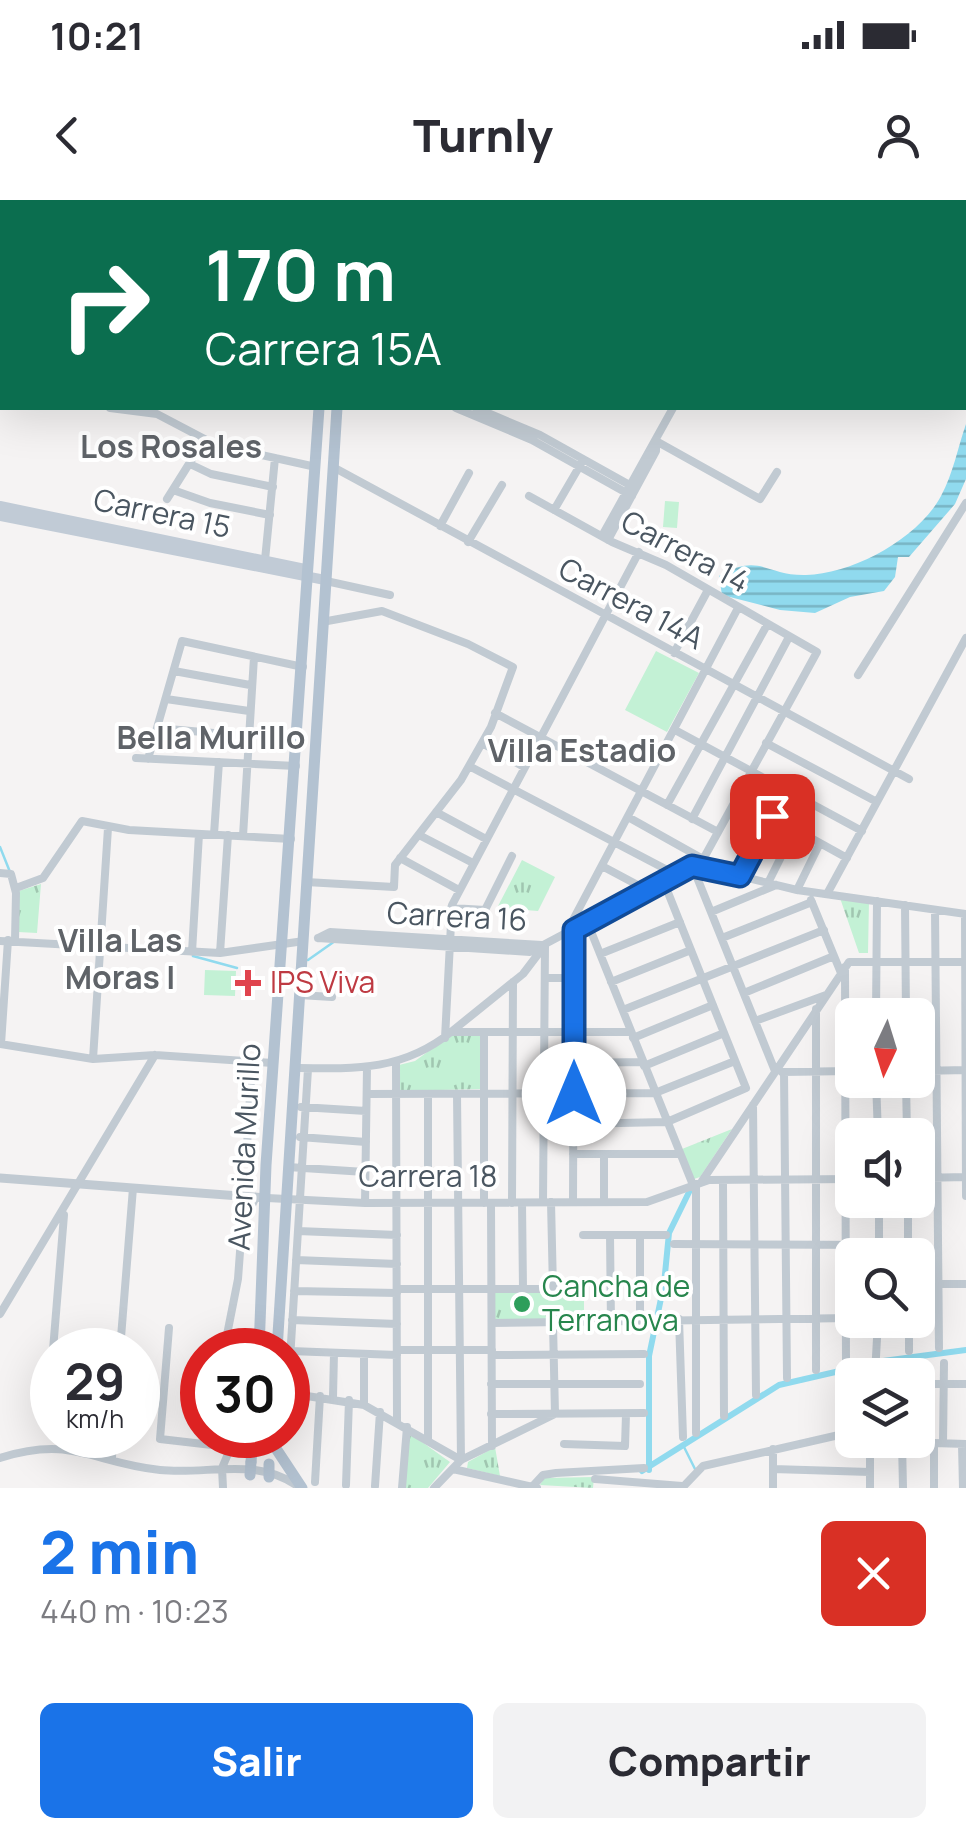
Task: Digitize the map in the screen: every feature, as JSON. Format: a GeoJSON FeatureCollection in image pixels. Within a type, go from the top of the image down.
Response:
{"type":"FeatureCollection","features":[{"type":"Feature","properties":{"kind":"main road","name":"Avenida Murillo"},"geometry":{"type":"LineString","coordinates":[[259,1328],[262,1198],[320,410]]}},
{"type":"Feature","properties":{"kind":"main road","name":"Avenida Murillo"},"geometry":{"type":"LineString","coordinates":[[284,1328],[286,1199],[295,1167],[290,1136],[299,1106],[299,995],[337,410]]}},
{"type":"Feature","properties":{"kind":"main road","name":"Carrera 15"},"geometry":{"type":"LineString","coordinates":[[0,506],[23,516]]}},
{"type":"Feature","properties":{"kind":"main road","name":"Carrera 15"},"geometry":{"type":"LineString","coordinates":[[0,516],[23,516],[265,560],[306,568],[308,576]]}},
{"type":"Feature","properties":{"kind":"main road","name":"Carrera 15"},"geometry":{"type":"LineString","coordinates":[[157,543],[304,580],[308,576]]}},
{"type":"Feature","properties":{"kind":"main road","name":"Carrera 15"},"geometry":{"type":"LineString","coordinates":[[308,576],[325,580]]}},
{"type":"Feature","properties":{"kind":"main road"},"geometry":{"type":"LineString","coordinates":[[283,1458],[301,1488]]}},
{"type":"Feature","properties":{"kind":"street"},"geometry":{"type":"LineString","coordinates":[[138,410],[165,412],[204,440],[316,467]]}},
{"type":"Feature","properties":{"kind":"street"},"geometry":{"type":"LineString","coordinates":[[462,410],[536,437]]}},
{"type":"Feature","properties":{"kind":"street"},"geometry":{"type":"LineString","coordinates":[[480,410],[630,490]]}},
{"type":"Feature","properties":{"kind":"street"},"geometry":{"type":"LineString","coordinates":[[605,538],[672,410]]}},
{"type":"Feature","properties":{"kind":"street"},"geometry":{"type":"LineString","coordinates":[[167,500],[204,440]]}},
{"type":"Feature","properties":{"kind":"street"},"geometry":{"type":"LineString","coordinates":[[656,441],[760,500],[777,472]]}},
{"type":"Feature","properties":{"kind":"street"},"geometry":{"type":"LineString","coordinates":[[265,560],[276,458]]}},
{"type":"Feature","properties":{"kind":"street"},"geometry":{"type":"LineString","coordinates":[[554,510],[581,462]]}},
{"type":"Feature","properties":{"kind":"street"},"geometry":{"type":"LineString","coordinates":[[190,464],[210,474],[273,487]]}},
{"type":"Feature","properties":{"kind":"street","name":"Carrera 14A"},"geometry":{"type":"LineString","coordinates":[[333,467],[909,780]]}},
{"type":"Feature","properties":{"kind":"street"},"geometry":{"type":"LineString","coordinates":[[440,526],[469,473]]}},
{"type":"Feature","properties":{"kind":"street"},"geometry":{"type":"LineString","coordinates":[[468,542],[502,485]]}},
{"type":"Feature","properties":{"kind":"street"},"geometry":{"type":"LineString","coordinates":[[173,490],[215,505],[270,515]]}},
{"type":"Feature","properties":{"kind":"street","name":"Carrera 14"},"geometry":{"type":"LineString","coordinates":[[529,496],[639,552],[817,652],[784,712]]}},
{"type":"Feature","properties":{"kind":"street"},"geometry":{"type":"LineString","coordinates":[[858,675],[966,503]]}},
{"type":"Feature","properties":{"kind":"street"},"geometry":{"type":"LineString","coordinates":[[448,1035],[451,908],[639,552]]}},
{"type":"Feature","properties":{"kind":"street"},"geometry":{"type":"LineString","coordinates":[[325,580],[390,595]]}},
{"type":"Feature","properties":{"kind":"street"},"geometry":{"type":"LineString","coordinates":[[674,653],[708,590]]}},
{"type":"Feature","properties":{"kind":"street"},"geometry":{"type":"LineString","coordinates":[[564,935],[738,608]]}},
{"type":"Feature","properties":{"kind":"street"},"geometry":{"type":"LineString","coordinates":[[306,882],[394,887],[393,870],[469,766],[513,667],[468,644],[382,611],[322,622]]}},
{"type":"Feature","properties":{"kind":"street"},"geometry":{"type":"LineString","coordinates":[[667,805],[767,624]]}},
{"type":"Feature","properties":{"kind":"street"},"geometry":{"type":"LineString","coordinates":[[692,818],[789,637]]}},
{"type":"Feature","properties":{"kind":"street"},"geometry":{"type":"LineString","coordinates":[[827,894],[966,638]]}},
{"type":"Feature","properties":{"kind":"street"},"geometry":{"type":"LineString","coordinates":[[148,759],[182,641],[302,668]]}},
{"type":"Feature","properties":{"kind":"street"},"geometry":{"type":"LineString","coordinates":[[243,836],[254,657]]}},
{"type":"Feature","properties":{"kind":"street"},"geometry":{"type":"LineString","coordinates":[[174,672],[250,685]]}},
{"type":"Feature","properties":{"kind":"street"},"geometry":{"type":"LineString","coordinates":[[166,699],[249,711]]}},
{"type":"Feature","properties":{"kind":"street"},"geometry":{"type":"LineString","coordinates":[[301,1068],[367,1068],[396,1063],[448,1035],[513,982],[545,945],[698,863],[784,712]]}},
{"type":"Feature","properties":{"kind":"street"},"geometry":{"type":"LineString","coordinates":[[494,713],[718,832]]}},
{"type":"Feature","properties":{"kind":"street"},"geometry":{"type":"LineString","coordinates":[[157,728],[248,736]]}},
{"type":"Feature","properties":{"kind":"street"},"geometry":{"type":"LineString","coordinates":[[675,730],[862,830]]}},
{"type":"Feature","properties":{"kind":"street"},"geometry":{"type":"LineString","coordinates":[[482,743],[524,766]]}},
{"type":"Feature","properties":{"kind":"street"},"geometry":{"type":"LineString","coordinates":[[766,743],[877,802]]}},
{"type":"Feature","properties":{"kind":"street"},"geometry":{"type":"LineString","coordinates":[[136,758],[296,766]]}},
{"type":"Feature","properties":{"kind":"street"},"geometry":{"type":"LineString","coordinates":[[214,834],[219,762]]}},
{"type":"Feature","properties":{"kind":"street"},"geometry":{"type":"LineString","coordinates":[[469,766],[673,873]]}},
{"type":"Feature","properties":{"kind":"street"},"geometry":{"type":"LineString","coordinates":[[737,798],[847,858]]}},
{"type":"Feature","properties":{"kind":"street"},"geometry":{"type":"LineString","coordinates":[[436,812],[486,839]]}},
{"type":"Feature","properties":{"kind":"street"},"geometry":{"type":"LineString","coordinates":[[740,876],[772,816]]}},
{"type":"Feature","properties":{"kind":"street"},"geometry":{"type":"LineString","coordinates":[[628,817],[698,863],[740,876],[802,890],[965,914],[966,1196]]}},
{"type":"Feature","properties":{"kind":"street"},"geometry":{"type":"LineString","coordinates":[[16,888],[42,878],[82,821],[108,828],[291,839]]}},
{"type":"Feature","properties":{"kind":"street"},"geometry":{"type":"LineString","coordinates":[[92,1060],[108,828]]}},
{"type":"Feature","properties":{"kind":"street"},"geometry":{"type":"LineString","coordinates":[[711,912],[772,884],[796,830]]}},
{"type":"Feature","properties":{"kind":"street"},"geometry":{"type":"LineString","coordinates":[[192,952],[199,834]]}},
{"type":"Feature","properties":{"kind":"street"},"geometry":{"type":"LineString","coordinates":[[220,953],[228,835]]}},
{"type":"Feature","properties":{"kind":"street"},"geometry":{"type":"LineString","coordinates":[[419,835],[473,863]]}},
{"type":"Feature","properties":{"kind":"street"},"geometry":{"type":"LineString","coordinates":[[802,890],[820,843]]}},
{"type":"Feature","properties":{"kind":"street"},"geometry":{"type":"LineString","coordinates":[[451,908],[485,910],[512,856]]}},
{"type":"Feature","properties":{"kind":"street"},"geometry":{"type":"LineString","coordinates":[[400,858],[459,890]]}},
{"type":"Feature","properties":{"kind":"street"},"geometry":{"type":"LineString","coordinates":[[698,863],[711,912],[778,1072],[786,1378]]}},
{"type":"Feature","properties":{"kind":"street"},"geometry":{"type":"LineString","coordinates":[[602,866],[647,890]]}},
{"type":"Feature","properties":{"kind":"street"},"geometry":{"type":"LineString","coordinates":[[0,872],[10,874],[16,888],[1,1044],[92,1060],[155,1055],[273,1064]]}},
{"type":"Feature","properties":{"kind":"street"},"geometry":{"type":"LineString","coordinates":[[574,1124],[667,1122],[746,1088],[663,880]]}},
{"type":"Feature","properties":{"kind":"street"},"geometry":{"type":"LineString","coordinates":[[802,890],[812,902],[834,956],[845,967],[846,998]]}},
{"type":"Feature","properties":{"kind":"street"},"geometry":{"type":"LineString","coordinates":[[876,998],[877,901]]}},
{"type":"Feature","properties":{"kind":"street"},"geometry":{"type":"LineString","coordinates":[[722,938],[812,902]]}},
{"type":"Feature","properties":{"kind":"street"},"geometry":{"type":"LineString","coordinates":[[906,905],[906,998]]}},
{"type":"Feature","properties":{"kind":"street"},"geometry":{"type":"LineString","coordinates":[[934,911],[938,1348]]}},
{"type":"Feature","properties":{"kind":"street"},"geometry":{"type":"LineString","coordinates":[[600,954],[680,922]]}},
{"type":"Feature","properties":{"kind":"street"},"geometry":{"type":"LineString","coordinates":[[588,924],[680,1154],[697,1184],[696,1433]]}},
{"type":"Feature","properties":{"kind":"street"},"geometry":{"type":"LineString","coordinates":[[573,1202],[574,930]]}},
{"type":"Feature","properties":{"kind":"street"},"geometry":{"type":"LineString","coordinates":[[622,1010],[824,930]]}},
{"type":"Feature","properties":{"kind":"street","name":"Carrera 16"},"geometry":{"type":"LineString","coordinates":[[8,940],[220,953],[318,938],[530,952],[545,945]]}},
{"type":"Feature","properties":{"kind":"street"},"geometry":{"type":"LineString","coordinates":[[545,945],[544,1094],[553,1289]]}},
{"type":"Feature","properties":{"kind":"street"},"geometry":{"type":"LineString","coordinates":[[611,982],[691,950]]}},
{"type":"Feature","properties":{"kind":"street"},"geometry":{"type":"LineString","coordinates":[[0,965],[7,955]]}},
{"type":"Feature","properties":{"kind":"street"},"geometry":{"type":"LineString","coordinates":[[744,993],[834,956]]}},
{"type":"Feature","properties":{"kind":"street"},"geometry":{"type":"LineString","coordinates":[[697,1184],[778,1072],[845,967],[876,962],[965,962]]}},
{"type":"Feature","properties":{"kind":"street"},"geometry":{"type":"LineString","coordinates":[[545,978],[574,978]]}},
{"type":"Feature","properties":{"kind":"street"},"geometry":{"type":"LineString","coordinates":[[513,982],[512,1094],[523,1290]]}},
{"type":"Feature","properties":{"kind":"street"},"geometry":{"type":"LineString","coordinates":[[299,995],[332,997]]}},
{"type":"Feature","properties":{"kind":"street"},"geometry":{"type":"LineString","coordinates":[[755,1021],[826,995]]}},
{"type":"Feature","properties":{"kind":"street"},"geometry":{"type":"LineString","coordinates":[[448,1035],[632,1035],[713,1004]]}},
{"type":"Feature","properties":{"kind":"street"},"geometry":{"type":"LineString","coordinates":[[816,1009],[816,1370]]}},
{"type":"Feature","properties":{"kind":"street"},"geometry":{"type":"LineString","coordinates":[[484,1032],[492,1290],[492,1446]]}},
{"type":"Feature","properties":{"kind":"street"},"geometry":{"type":"LineString","coordinates":[[574,1063],[643,1064],[724,1034]]}},
{"type":"Feature","properties":{"kind":"street"},"geometry":{"type":"LineString","coordinates":[[0,1314],[64,1213],[155,1055]]}},
{"type":"Feature","properties":{"kind":"street"},"geometry":{"type":"LineString","coordinates":[[366,1094],[655,1093],[736,1061]]}},
{"type":"Feature","properties":{"kind":"street"},"geometry":{"type":"LineString","coordinates":[[246,1162],[252,1063]]}},
{"type":"Feature","properties":{"kind":"street"},"geometry":{"type":"LineString","coordinates":[[396,1063],[397,1421]]}},
{"type":"Feature","properties":{"kind":"street"},"geometry":{"type":"LineString","coordinates":[[364,1203],[367,1068]]}},
{"type":"Feature","properties":{"kind":"street"},"geometry":{"type":"LineString","coordinates":[[936,1070],[965,1070]]}},
{"type":"Feature","properties":{"kind":"street"},"geometry":{"type":"LineString","coordinates":[[778,1072],[835,1071]]}},
{"type":"Feature","properties":{"kind":"street"},"geometry":{"type":"LineString","coordinates":[[428,1094],[428,1440]]}},
{"type":"Feature","properties":{"kind":"street"},"geometry":{"type":"LineString","coordinates":[[457,1094],[461,1460]]}},
{"type":"Feature","properties":{"kind":"street"},"geometry":{"type":"LineString","coordinates":[[753,1104],[756,1395]]}},
{"type":"Feature","properties":{"kind":"street"},"geometry":{"type":"LineString","coordinates":[[290,1328],[300,1200],[295,1167],[304,1138],[299,1106],[366,1112]]}},
{"type":"Feature","properties":{"kind":"street"},"geometry":{"type":"LineString","coordinates":[[290,1136],[366,1142]]}},
{"type":"Feature","properties":{"kind":"street"},"geometry":{"type":"LineString","coordinates":[[573,1154],[680,1154]]}},
{"type":"Feature","properties":{"kind":"street"},"geometry":{"type":"LineString","coordinates":[[604,1154],[604,1202]]}},
{"type":"Feature","properties":{"kind":"street"},"geometry":{"type":"LineString","coordinates":[[295,1167],[365,1172]]}},
{"type":"Feature","properties":{"kind":"street"},"geometry":{"type":"LineString","coordinates":[[937,1178],[966,1177]]}},
{"type":"Feature","properties":{"kind":"street","name":"Carrera 18"},"geometry":{"type":"LineString","coordinates":[[0,1178],[364,1203],[647,1202],[697,1184],[723,1180],[835,1179]]}},
{"type":"Feature","properties":{"kind":"street"},"geometry":{"type":"LineString","coordinates":[[723,1180],[724,1416]]}},
{"type":"Feature","properties":{"kind":"street"},"geometry":{"type":"LineString","coordinates":[[122,1328],[133,1188]]}},
{"type":"Feature","properties":{"kind":"street"},"geometry":{"type":"LineString","coordinates":[[228,1328],[238,1279],[242,1225],[262,1198]]}},
{"type":"Feature","properties":{"kind":"street"},"geometry":{"type":"LineString","coordinates":[[55,1328],[64,1213]]}},
{"type":"Feature","properties":{"kind":"street"},"geometry":{"type":"LineString","coordinates":[[298,1231],[397,1236]]}},
{"type":"Feature","properties":{"kind":"street"},"geometry":{"type":"LineString","coordinates":[[583,1235],[666,1235]]}},
{"type":"Feature","properties":{"kind":"street"},"geometry":{"type":"LineString","coordinates":[[610,1235],[611,1324]]}},
{"type":"Feature","properties":{"kind":"street"},"geometry":{"type":"LineString","coordinates":[[640,1236],[640,1323]]}},
{"type":"Feature","properties":{"kind":"street"},"geometry":{"type":"LineString","coordinates":[[674,1244],[835,1246]]}},
{"type":"Feature","properties":{"kind":"street"},"geometry":{"type":"LineString","coordinates":[[296,1260],[397,1264]]}},
{"type":"Feature","properties":{"kind":"street"},"geometry":{"type":"LineString","coordinates":[[938,1284],[966,1284]]}},
{"type":"Feature","properties":{"kind":"street"},"geometry":{"type":"LineString","coordinates":[[294,1291],[584,1289]]}},
{"type":"Feature","properties":{"kind":"street"},"geometry":{"type":"LineString","coordinates":[[492,1323],[835,1318]]}},
{"type":"Feature","properties":{"kind":"street"},"geometry":{"type":"LineString","coordinates":[[679,1319],[683,1437]]}},
{"type":"Feature","properties":{"kind":"street"},"geometry":{"type":"LineString","coordinates":[[292,1320],[397,1324]]}},
{"type":"Feature","properties":{"kind":"street"},"geometry":{"type":"LineString","coordinates":[[553,1324],[555,1414]]}},
{"type":"Feature","properties":{"kind":"street"},"geometry":{"type":"LineString","coordinates":[[169,1328],[160,1439],[180,1441]]}},
{"type":"Feature","properties":{"kind":"street"},"geometry":{"type":"LineString","coordinates":[[909,1338],[909,1351]]}},
{"type":"Feature","properties":{"kind":"street"},"geometry":{"type":"LineString","coordinates":[[310,1352],[644,1354]]}},
{"type":"Feature","properties":{"kind":"street"},"geometry":{"type":"LineString","coordinates":[[333,1397],[334,1353]]}},
{"type":"Feature","properties":{"kind":"street"},"geometry":{"type":"LineString","coordinates":[[364,1354],[364,1404]]}},
{"type":"Feature","properties":{"kind":"street"},"geometry":{"type":"LineString","coordinates":[[934,1488],[944,1363]]}},
{"type":"Feature","properties":{"kind":"street"},"geometry":{"type":"LineString","coordinates":[[491,1384],[640,1384]]}},
{"type":"Feature","properties":{"kind":"street"},"geometry":{"type":"LineString","coordinates":[[935,1384],[966,1384]]}},
{"type":"Feature","properties":{"kind":"street"},"geometry":{"type":"LineString","coordinates":[[310,1395],[364,1404],[461,1460]]}},
{"type":"Feature","properties":{"kind":"street"},"geometry":{"type":"LineString","coordinates":[[315,1482],[320,1396]]}},
{"type":"Feature","properties":{"kind":"street"},"geometry":{"type":"LineString","coordinates":[[346,1484],[350,1400]]}},
{"type":"Feature","properties":{"kind":"street"},"geometry":{"type":"LineString","coordinates":[[375,1486],[380,1412]]}},
{"type":"Feature","properties":{"kind":"street"},"geometry":{"type":"LineString","coordinates":[[491,1414],[644,1413]]}},
{"type":"Feature","properties":{"kind":"street"},"geometry":{"type":"LineString","coordinates":[[434,1488],[461,1460],[555,1414]]}},
{"type":"Feature","properties":{"kind":"street"},"geometry":{"type":"LineString","coordinates":[[564,1444],[626,1446],[626,1414]]}},
{"type":"Feature","properties":{"kind":"street"},"geometry":{"type":"LineString","coordinates":[[402,1488],[406,1427]]}},
{"type":"Feature","properties":{"kind":"street"},"geometry":{"type":"LineString","coordinates":[[595,1479],[682,1487],[702,1466],[835,1436]]}},
{"type":"Feature","properties":{"kind":"street"},"geometry":{"type":"LineString","coordinates":[[935,1443],[964,1444],[964,1488]]}},
{"type":"Feature","properties":{"kind":"street"},"geometry":{"type":"LineString","coordinates":[[773,1449],[773,1488]]}},
{"type":"Feature","properties":{"kind":"street"},"geometry":{"type":"LineString","coordinates":[[0,1458],[30,1450]]}},
{"type":"Feature","properties":{"kind":"street"},"geometry":{"type":"LineString","coordinates":[[112,1458],[165,1470],[222,1468],[275,1472],[301,1488]]}},
{"type":"Feature","properties":{"kind":"street"},"geometry":{"type":"LineString","coordinates":[[224,1488],[222,1468],[226,1458]]}},
{"type":"Feature","properties":{"kind":"street"},"geometry":{"type":"LineString","coordinates":[[870,1458],[870,1488]]}},
{"type":"Feature","properties":{"kind":"street"},"geometry":{"type":"LineString","coordinates":[[902,1488],[906,1458]]}},
{"type":"Feature","properties":{"kind":"street"},"geometry":{"type":"LineString","coordinates":[[453,1469],[503,1484],[533,1488],[543,1475],[644,1468]]}},
{"type":"Feature","properties":{"kind":"street"},"geometry":{"type":"LineString","coordinates":[[773,1470],[870,1472]]}},
{"type":"Feature","properties":{"kind":"green space"},"geometry":{"type":"Polygon","coordinates":[[[665,501],[679,502],[677,528],[663,527],[665,501]]]}},
{"type":"Feature","properties":{"kind":"green space"},"geometry":{"type":"Polygon","coordinates":[[[656,651],[699,673],[667,732],[625,710],[656,651]]]}},
{"type":"Feature","properties":{"kind":"green space"},"geometry":{"type":"Polygon","coordinates":[[[522,860],[555,877],[538,911],[497,908],[522,860]]]}},
{"type":"Feature","properties":{"kind":"green space"},"geometry":{"type":"Polygon","coordinates":[[[41,884],[37,933],[18,932],[19,891],[41,884]]]}},
{"type":"Feature","properties":{"kind":"green space"},"geometry":{"type":"Polygon","coordinates":[[[840,898],[869,901],[868,953],[859,953],[840,898]]]}},
{"type":"Feature","properties":{"kind":"green space"},"geometry":{"type":"Polygon","coordinates":[[[205,970],[236,971],[235,996],[204,995],[205,970]]]}},
{"type":"Feature","properties":{"kind":"green space"},"geometry":{"type":"Polygon","coordinates":[[[452,1034],[483,1035],[484,1089],[399,1091],[399,1065],[415,1061],[452,1034]]]}},
{"type":"Feature","properties":{"kind":"green space"},"geometry":{"type":"Polygon","coordinates":[[[732,1129],[700,1177],[694,1179],[682,1149],[732,1129]]]}},
{"type":"Feature","properties":{"kind":"green space","name":"Cancha de Terranova"},"geometry":{"type":"Polygon","coordinates":[[[491,1289],[584,1289],[584,1324],[492,1323],[491,1289]]]}},
{"type":"Feature","properties":{"kind":"green space"},"geometry":{"type":"Polygon","coordinates":[[[408,1432],[450,1462],[428,1488],[402,1488],[408,1432]]]}},
{"type":"Feature","properties":{"kind":"green space"},"geometry":{"type":"Polygon","coordinates":[[[495,1447],[500,1476],[467,1468],[468,1462],[495,1447]]]}},
{"type":"Feature","properties":{"kind":"green space"},"geometry":{"type":"Polygon","coordinates":[[[594,1477],[593,1488],[540,1485],[544,1478],[594,1477]]]}},
{"type":"Feature","properties":{"kind":"water"},"geometry":{"type":"Polygon","coordinates":[[[966,424],[966,479],[955,504],[909,557],[898,557],[895,577],[884,591],[850,597],[815,613],[780,610],[722,595],[719,576],[733,569],[754,565],[792,574],[824,573],[864,561],[901,539],[941,496],[966,424]]]}},
{"type":"Feature","properties":{"kind":"waterway"},"geometry":{"type":"LineString","coordinates":[[0,847],[10,872]]}},
{"type":"Feature","properties":{"kind":"waterway"},"geometry":{"type":"LineString","coordinates":[[308,960],[335,941]]}},
{"type":"Feature","properties":{"kind":"waterway"},"geometry":{"type":"LineString","coordinates":[[193,956],[237,968]]}},
{"type":"Feature","properties":{"kind":"waterway"},"geometry":{"type":"LineString","coordinates":[[649,1470],[649,1356],[664,1284],[669,1233],[692,1186]]}},
{"type":"Feature","properties":{"kind":"waterway"},"geometry":{"type":"LineString","coordinates":[[642,1471],[779,1385],[883,1361],[966,1350]]}},
{"type":"Feature","properties":{"kind":"waterway"},"geometry":{"type":"LineString","coordinates":[[684,1447],[695,1469]]}},
{"type":"Feature","properties":{"kind":"place","name":"IPS Viva"},"geometry":{"type":"Point","coordinates":[248,983]}},
{"type":"Feature","properties":{"kind":"place","name":"Cancha de Terranova"},"geometry":{"type":"Point","coordinates":[522,1304]}},
{"type":"Feature","properties":{"kind":"district","name":"Los Rosales"},"geometry":{"type":"Point","coordinates":[171,447]}},
{"type":"Feature","properties":{"kind":"district","name":"Bella Murillo"},"geometry":{"type":"Point","coordinates":[211,738]}},
{"type":"Feature","properties":{"kind":"district","name":"Villa Estadio"},"geometry":{"type":"Point","coordinates":[582,751]}},
{"type":"Feature","properties":{"kind":"district","name":"Villa Las Moras I"},"geometry":{"type":"Point","coordinates":[120,960]}},
{"type":"Feature","properties":{"kind":"route"},"geometry":{"type":"LineString","coordinates":[[574,1094],[574,930],[692,866],[740,876],[772,816]]}}]}
